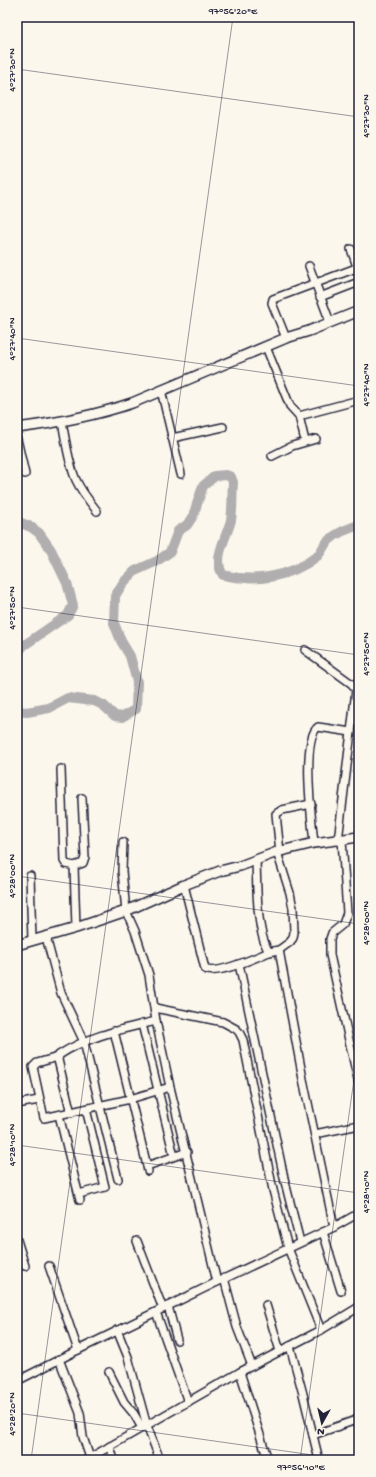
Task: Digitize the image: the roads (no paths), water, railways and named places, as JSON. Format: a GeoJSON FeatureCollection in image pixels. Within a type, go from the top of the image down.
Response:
{"type":"FeatureCollection","features":[{"type":"Feature","properties":{"kind":"street"},"geometry":{"type":"LineString","coordinates":[[286,338],[272,300],[358,269],[351,249]]}},
{"type":"Feature","properties":{"kind":"street"},"geometry":{"type":"LineString","coordinates":[[309,266],[330,322]]}},
{"type":"Feature","properties":{"kind":"street"},"geometry":{"type":"LineString","coordinates":[[320,297],[359,282]]}},
{"type":"Feature","properties":{"kind":"street"},"geometry":{"type":"LineString","coordinates":[[17,428],[62,422],[106,412],[132,403],[286,338],[359,311]]}},
{"type":"Feature","properties":{"kind":"street"},"geometry":{"type":"LineString","coordinates":[[266,347],[290,406],[298,416],[305,441]]}},
{"type":"Feature","properties":{"kind":"street"},"geometry":{"type":"LineString","coordinates":[[161,390],[181,474]]}},
{"type":"Feature","properties":{"kind":"street"},"geometry":{"type":"LineString","coordinates":[[298,416],[359,400]]}},
{"type":"Feature","properties":{"kind":"street"},"geometry":{"type":"LineString","coordinates":[[62,422],[68,456],[76,480],[84,494],[97,511]]}},
{"type":"Feature","properties":{"kind":"street"},"geometry":{"type":"LineString","coordinates":[[172,438],[223,427]]}},
{"type":"Feature","properties":{"kind":"street"},"geometry":{"type":"LineString","coordinates":[[17,439],[25,474]]}},
{"type":"Feature","properties":{"kind":"street"},"geometry":{"type":"LineString","coordinates":[[272,456],[305,441],[316,439]]}},
{"type":"Feature","properties":{"kind":"street"},"geometry":{"type":"LineString","coordinates":[[305,650],[355,687],[356,693],[340,840],[347,917],[332,933],[329,950],[359,1085]]}},
{"type":"Feature","properties":{"kind":"street"},"geometry":{"type":"LineString","coordinates":[[314,843],[308,768],[315,731],[318,727],[351,732]]}},
{"type":"Feature","properties":{"kind":"street"},"geometry":{"type":"LineString","coordinates":[[61,769],[64,861],[66,864],[74,866],[83,863],[85,857],[82,798]]}},
{"type":"Feature","properties":{"kind":"street"},"geometry":{"type":"LineString","coordinates":[[184,885],[205,969],[208,971],[215,971],[240,964],[269,952],[279,950],[290,942],[293,938],[294,932],[290,893],[278,852],[276,814],[282,810],[311,804]]}},
{"type":"Feature","properties":{"kind":"street"},"geometry":{"type":"LineString","coordinates":[[17,945],[76,928],[126,911],[184,885],[220,871],[278,852],[314,843],[359,838]]}},
{"type":"Feature","properties":{"kind":"street"},"geometry":{"type":"LineString","coordinates":[[123,842],[122,870],[126,911],[135,931],[151,985],[156,1021],[170,1088],[217,1282]]}},
{"type":"Feature","properties":{"kind":"street"},"geometry":{"type":"LineString","coordinates":[[256,860],[260,922],[265,946],[269,952]]}},
{"type":"Feature","properties":{"kind":"street"},"geometry":{"type":"LineString","coordinates":[[74,866],[76,928]]}},
{"type":"Feature","properties":{"kind":"street"},"geometry":{"type":"LineString","coordinates":[[30,876],[32,940]]}},
{"type":"Feature","properties":{"kind":"street"},"geometry":{"type":"LineString","coordinates":[[46,937],[61,993],[84,1042],[118,1179]]}},
{"type":"Feature","properties":{"kind":"street"},"geometry":{"type":"LineString","coordinates":[[279,950],[334,1226]]}},
{"type":"Feature","properties":{"kind":"street"},"geometry":{"type":"LineString","coordinates":[[240,964],[284,1178],[300,1242]]}},
{"type":"Feature","properties":{"kind":"street"},"geometry":{"type":"LineString","coordinates":[[155,1008],[223,1022],[239,1032],[243,1040],[273,1190],[288,1248],[321,1330]]}},
{"type":"Feature","properties":{"kind":"street"},"geometry":{"type":"LineString","coordinates":[[156,1021],[114,1031],[73,1046],[58,1057],[37,1063],[32,1067],[44,1118],[71,1113],[170,1088]]}},
{"type":"Feature","properties":{"kind":"street"},"geometry":{"type":"LineString","coordinates":[[142,1024],[174,1156]]}},
{"type":"Feature","properties":{"kind":"street"},"geometry":{"type":"LineString","coordinates":[[114,1031],[147,1169],[186,1152]]}},
{"type":"Feature","properties":{"kind":"street"},"geometry":{"type":"LineString","coordinates":[[58,1057],[71,1113]]}},
{"type":"Feature","properties":{"kind":"street"},"geometry":{"type":"LineString","coordinates":[[17,1104],[39,1100]]}},
{"type":"Feature","properties":{"kind":"street"},"geometry":{"type":"LineString","coordinates":[[60,1115],[80,1197],[105,1187],[86,1109]]}},
{"type":"Feature","properties":{"kind":"street"},"geometry":{"type":"LineString","coordinates":[[315,1134],[359,1126]]}},
{"type":"Feature","properties":{"kind":"street"},"geometry":{"type":"LineString","coordinates":[[17,1381],[224,1278],[358,1216]]}},
{"type":"Feature","properties":{"kind":"street"},"geometry":{"type":"LineString","coordinates":[[323,1232],[341,1291]]}},
{"type":"Feature","properties":{"kind":"street"},"geometry":{"type":"LineString","coordinates":[[17,1240],[26,1266]]}},
{"type":"Feature","properties":{"kind":"street"},"geometry":{"type":"LineString","coordinates":[[137,1241],[162,1309],[188,1402]]}},
{"type":"Feature","properties":{"kind":"street"},"geometry":{"type":"LineString","coordinates":[[49,1266],[78,1350]]}},
{"type":"Feature","properties":{"kind":"street"},"geometry":{"type":"LineString","coordinates":[[224,1278],[238,1327],[252,1366]]}},
{"type":"Feature","properties":{"kind":"street"},"geometry":{"type":"LineString","coordinates":[[266,1305],[280,1352]]}},
{"type":"Feature","properties":{"kind":"street"},"geometry":{"type":"LineString","coordinates":[[59,1359],[80,1413],[88,1459],[240,1372],[321,1330],[359,1307]]}},
{"type":"Feature","properties":{"kind":"street"},"geometry":{"type":"LineString","coordinates":[[162,1309],[177,1340]]}},
{"type":"Feature","properties":{"kind":"street"},"geometry":{"type":"LineString","coordinates":[[117,1330],[128,1357],[145,1427],[160,1460]]}},
{"type":"Feature","properties":{"kind":"street"},"geometry":{"type":"LineString","coordinates":[[290,1346],[319,1460]]}},
{"type":"Feature","properties":{"kind":"street"},"geometry":{"type":"LineString","coordinates":[[109,1372],[124,1402],[145,1427]]}},
{"type":"Feature","properties":{"kind":"street"},"geometry":{"type":"LineString","coordinates":[[240,1372],[268,1460]]}},
{"type":"Feature","properties":{"kind":"street"},"geometry":{"type":"LineString","coordinates":[[313,1435],[356,1420],[359,1416]]}},
{"type":"Feature","properties":{"kind":"street"},"geometry":{"type":"LineString","coordinates":[[110,1446],[114,1460]]}},
{"type":"Feature","properties":{"kind":"waterway"},"geometry":{"type":"LineString","coordinates":[[17,711],[27,712],[49,708],[68,698],[94,701],[103,705],[115,716],[122,717],[136,709],[137,682],[130,656],[121,641],[114,623],[115,596],[123,583],[135,571],[157,561],[170,552],[178,531],[187,525],[193,516],[203,486],[215,476],[226,475],[231,477],[233,482],[231,520],[221,548],[219,562],[223,575],[260,578],[284,574],[306,564],[316,557],[327,542],[334,536],[359,525]]}},
{"type":"Feature","properties":{"kind":"waterway"},"geometry":{"type":"LineString","coordinates":[[17,524],[21,523],[31,527],[39,533],[51,550],[67,583],[73,605],[68,615],[23,646],[17,654]]}}]}
